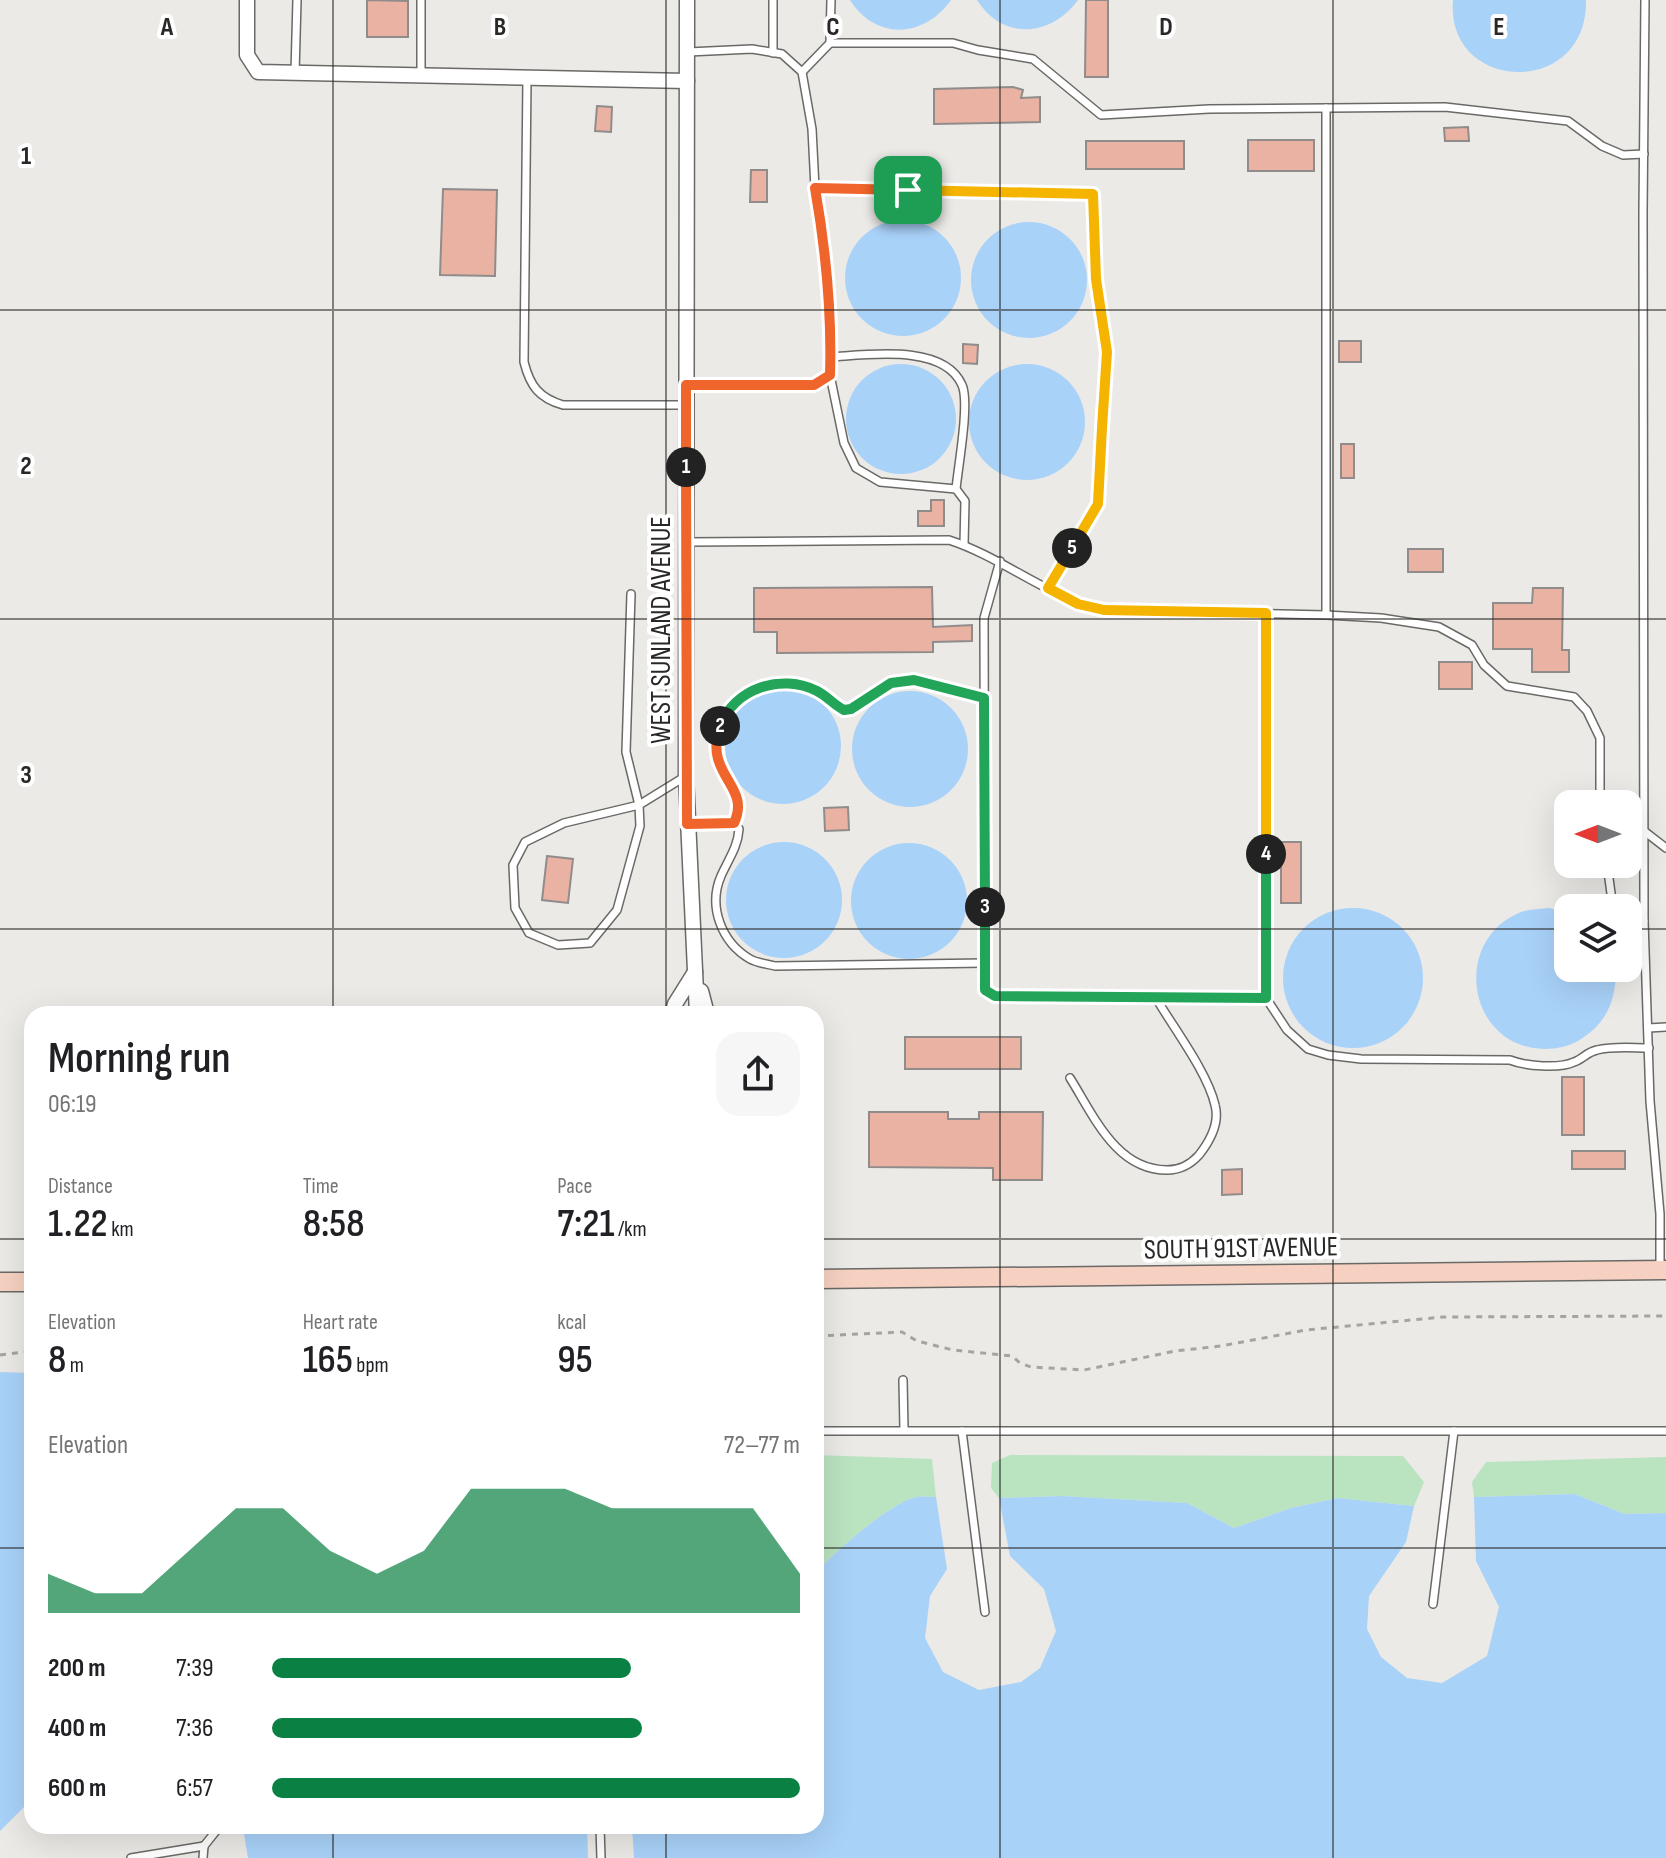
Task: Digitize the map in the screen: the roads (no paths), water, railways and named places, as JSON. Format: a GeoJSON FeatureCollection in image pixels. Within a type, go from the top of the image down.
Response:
{"type":"FeatureCollection","features":[{"type":"Feature","properties":{"kind":"main road","name":"SOUTH 91ST AVENUE"},"geometry":{"type":"LineString","coordinates":[[824,1279],[1663,1270]]}},
{"type":"Feature","properties":{"kind":"main road"},"geometry":{"type":"LineString","coordinates":[[0,1282],[24,1282]]}},
{"type":"Feature","properties":{"kind":"street"},"geometry":{"type":"LineString","coordinates":[[247,0],[247,55],[258,72],[687,81]]}},
{"type":"Feature","properties":{"kind":"street","name":"WEST SUNLAND AVENUE"},"geometry":{"type":"LineString","coordinates":[[687,0],[686,776],[697,1006]]}},
{"type":"Feature","properties":{"kind":"street"},"geometry":{"type":"LineString","coordinates":[[674,1006],[695,972]]}},
{"type":"Feature","properties":{"kind":"street","name":"WEST SUNLAND AVENUE"},"geometry":{"type":"LineString","coordinates":[[695,972],[705,1006]]}},
{"type":"Feature","properties":{"kind":"lane"},"geometry":{"type":"LineString","coordinates":[[295,73],[297,0]]}},
{"type":"Feature","properties":{"kind":"lane"},"geometry":{"type":"LineString","coordinates":[[421,0],[421,76]]}},
{"type":"Feature","properties":{"kind":"lane"},"geometry":{"type":"LineString","coordinates":[[773,0],[773,53]]}},
{"type":"Feature","properties":{"kind":"lane"},"geometry":{"type":"LineString","coordinates":[[802,72],[830,43],[831,0]]}},
{"type":"Feature","properties":{"kind":"lane"},"geometry":{"type":"LineString","coordinates":[[1645,0],[1644,921],[1663,1270]]}},
{"type":"Feature","properties":{"kind":"lane"},"geometry":{"type":"LineString","coordinates":[[830,43],[953,43],[1033,59],[1101,115],[1209,109],[1445,107],[1568,121],[1602,146],[1623,155],[1644,154]]}},
{"type":"Feature","properties":{"kind":"lane"},"geometry":{"type":"LineString","coordinates":[[687,52],[752,49],[782,54],[802,72],[812,129],[815,188],[826,251],[831,318],[830,375],[844,443],[856,468],[880,482],[956,489]]}},
{"type":"Feature","properties":{"kind":"lane"},"geometry":{"type":"LineString","coordinates":[[527,78],[524,362],[534,390],[546,400],[563,405],[686,405]]}},
{"type":"Feature","properties":{"kind":"lane"},"geometry":{"type":"LineString","coordinates":[[1326,108],[1326,615]]}},
{"type":"Feature","properties":{"kind":"lane"},"geometry":{"type":"LineString","coordinates":[[815,188],[1093,194],[1096,279],[1107,352],[1098,504],[1048,588]]}},
{"type":"Feature","properties":{"kind":"lane"},"geometry":{"type":"LineString","coordinates":[[831,357],[902,353],[925,358],[950,370],[963,386],[964,419],[956,489],[965,501],[964,545]]}},
{"type":"Feature","properties":{"kind":"lane"},"geometry":{"type":"LineString","coordinates":[[686,385],[814,385],[830,375]]}},
{"type":"Feature","properties":{"kind":"lane"},"geometry":{"type":"LineString","coordinates":[[686,542],[949,540],[1000,561],[1078,604],[1104,610],[1326,615],[1381,618],[1439,627],[1472,645],[1484,665],[1507,686],[1574,697],[1587,711],[1600,738],[1600,790]]}},
{"type":"Feature","properties":{"kind":"lane"},"geometry":{"type":"LineString","coordinates":[[1000,561],[984,618],[985,990],[995,996],[1266,998]]}},
{"type":"Feature","properties":{"kind":"lane"},"geometry":{"type":"LineString","coordinates":[[631,594],[626,752],[639,805],[640,826],[617,910],[590,943],[558,945],[529,933],[515,908],[513,865],[525,842],[564,823],[639,805],[686,776]]}},
{"type":"Feature","properties":{"kind":"lane"},"geometry":{"type":"LineString","coordinates":[[1266,613],[1266,998],[1287,1030],[1308,1049],[1361,1059],[1510,1060],[1525,1065],[1554,1065],[1578,1061],[1587,1053],[1600,1049],[1649,1048]]}},
{"type":"Feature","properties":{"kind":"lane"},"geometry":{"type":"LineString","coordinates":[[734,823],[740,801],[719,766],[716,742],[728,710],[747,693],[775,683],[797,684],[819,692],[844,710],[851,709],[891,683],[914,680],[984,698]]}},
{"type":"Feature","properties":{"kind":"lane"},"geometry":{"type":"LineString","coordinates":[[687,824],[734,823]]}},
{"type":"Feature","properties":{"kind":"lane"},"geometry":{"type":"LineString","coordinates":[[734,823],[739,829],[739,841],[720,879],[714,900],[721,926],[732,943],[751,960],[775,966],[985,963]]}},
{"type":"Feature","properties":{"kind":"lane"},"geometry":{"type":"LineString","coordinates":[[1644,831],[1666,848]]}},
{"type":"Feature","properties":{"kind":"lane"},"geometry":{"type":"LineString","coordinates":[[1070,1078],[1112,1143],[1133,1162],[1154,1170],[1176,1170],[1192,1163],[1212,1136],[1216,1106],[1207,1084],[1159,1003],[1159,997]]}},
{"type":"Feature","properties":{"kind":"lane"},"geometry":{"type":"LineString","coordinates":[[1648,1028],[1666,1027]]}},
{"type":"Feature","properties":{"kind":"lane"},"geometry":{"type":"LineString","coordinates":[[903,1380],[904,1430]]}},
{"type":"Feature","properties":{"kind":"lane"},"geometry":{"type":"LineString","coordinates":[[824,1431],[1666,1431]]}},
{"type":"Feature","properties":{"kind":"lane"},"geometry":{"type":"LineString","coordinates":[[962,1431],[985,1612]]}},
{"type":"Feature","properties":{"kind":"lane"},"geometry":{"type":"LineString","coordinates":[[1433,1604],[1454,1431]]}},
{"type":"Feature","properties":{"kind":"lane"},"geometry":{"type":"LineString","coordinates":[[203,1858],[204,1846],[214,1834]]}},
{"type":"Feature","properties":{"kind":"lane"},"geometry":{"type":"LineString","coordinates":[[600,1834],[601,1858]]}},
{"type":"Feature","properties":{"kind":"lane"},"geometry":{"type":"LineString","coordinates":[[131,1858],[204,1846]]}},
{"type":"Feature","properties":{"kind":"water"},"geometry":{"type":"Polygon","coordinates":[[[850,0],[951,0],[927,22],[900,30],[873,23],[850,0]]]}},
{"type":"Feature","properties":{"kind":"water"},"geometry":{"type":"Polygon","coordinates":[[[977,0],[1078,0],[1054,21],[1027,29],[1013,28],[1000,22],[977,0]]]}},
{"type":"Feature","properties":{"kind":"water"},"geometry":{"type":"Polygon","coordinates":[[[1453,0],[1586,0],[1581,32],[1565,55],[1543,68],[1517,72],[1492,67],[1471,53],[1456,31],[1453,0]]]}},
{"type":"Feature","properties":{"kind":"water"},"geometry":{"type":"Polygon","coordinates":[[[903,220],[925,225],[944,237],[956,256],[961,278],[956,300],[944,319],[925,331],[903,336],[881,331],[862,319],[850,300],[845,278],[850,256],[862,237],[881,225],[903,220]]]}},
{"type":"Feature","properties":{"kind":"water"},"geometry":{"type":"Polygon","coordinates":[[[1029,222],[1051,226],[1070,239],[1083,258],[1087,280],[1083,302],[1070,321],[1051,334],[1029,338],[1007,334],[988,321],[975,302],[971,280],[975,258],[988,239],[1007,226],[1029,222]]]}},
{"type":"Feature","properties":{"kind":"water"},"geometry":{"type":"Polygon","coordinates":[[[901,364],[922,368],[940,380],[952,398],[956,419],[952,440],[940,458],[922,470],[901,474],[880,470],[862,458],[850,440],[846,419],[850,398],[862,380],[880,368],[901,364]]]}},
{"type":"Feature","properties":{"kind":"water"},"geometry":{"type":"Polygon","coordinates":[[[1027,364],[1049,369],[1068,381],[1080,400],[1085,422],[1080,444],[1068,463],[1049,475],[1027,480],[1005,475],[986,463],[974,444],[969,422],[974,400],[986,381],[1005,369],[1027,364]]]}},
{"type":"Feature","properties":{"kind":"water"},"geometry":{"type":"Polygon","coordinates":[[[783,688],[805,693],[824,705],[836,724],[841,746],[836,768],[824,787],[805,799],[783,804],[761,799],[742,787],[730,768],[725,746],[730,724],[742,705],[761,693],[783,688]]]}},
{"type":"Feature","properties":{"kind":"water"},"geometry":{"type":"Polygon","coordinates":[[[910,691],[932,695],[951,708],[964,727],[968,749],[964,771],[951,790],[932,803],[910,807],[888,803],[869,790],[856,771],[852,749],[856,727],[869,708],[888,695],[910,691]]]}},
{"type":"Feature","properties":{"kind":"water"},"geometry":{"type":"Polygon","coordinates":[[[784,842],[806,847],[825,859],[837,878],[842,900],[837,922],[825,941],[806,953],[784,958],[762,953],[743,941],[731,922],[726,900],[731,878],[743,859],[762,847],[784,842]]]}},
{"type":"Feature","properties":{"kind":"water"},"geometry":{"type":"Polygon","coordinates":[[[909,843],[931,848],[950,860],[962,879],[967,901],[962,923],[950,942],[931,954],[909,959],[887,954],[868,942],[856,923],[851,901],[856,879],[868,860],[887,848],[909,843]]]}},
{"type":"Feature","properties":{"kind":"water"},"geometry":{"type":"Polygon","coordinates":[[[1353,908],[1380,913],[1403,928],[1418,951],[1423,978],[1418,1005],[1403,1028],[1380,1043],[1353,1048],[1326,1043],[1303,1028],[1288,1005],[1283,978],[1288,951],[1303,928],[1326,913],[1353,908]]]}},
{"type":"Feature","properties":{"kind":"water"},"geometry":{"type":"Polygon","coordinates":[[[1554,909],[1554,982],[1615,982],[1609,1007],[1600,1023],[1570,1045],[1544,1049],[1517,1044],[1497,1030],[1484,1011],[1477,989],[1477,965],[1485,943],[1501,924],[1524,911],[1554,909]]]}},
{"type":"Feature","properties":{"kind":"water"},"geometry":{"type":"Polygon","coordinates":[[[0,1372],[24,1373],[24,1807],[0,1831],[0,1372]]]}},
{"type":"Feature","properties":{"kind":"water"},"geometry":{"type":"Polygon","coordinates":[[[1575,1494],[1625,1514],[1666,1513],[1666,1858],[634,1858],[632,1834],[824,1834],[824,1564],[864,1529],[906,1501],[936,1497],[947,1569],[930,1596],[925,1638],[943,1672],[979,1690],[1021,1682],[1040,1668],[1056,1631],[1044,1589],[1010,1556],[999,1498],[1062,1496],[1187,1503],[1234,1528],[1291,1508],[1338,1498],[1414,1506],[1406,1542],[1369,1596],[1367,1629],[1381,1657],[1407,1678],[1442,1683],[1487,1656],[1499,1607],[1476,1561],[1474,1497],[1575,1494]]]}},
{"type":"Feature","properties":{"kind":"water"},"geometry":{"type":"Polygon","coordinates":[[[244,1834],[587,1834],[588,1858],[248,1858],[244,1834]]]}}]}
